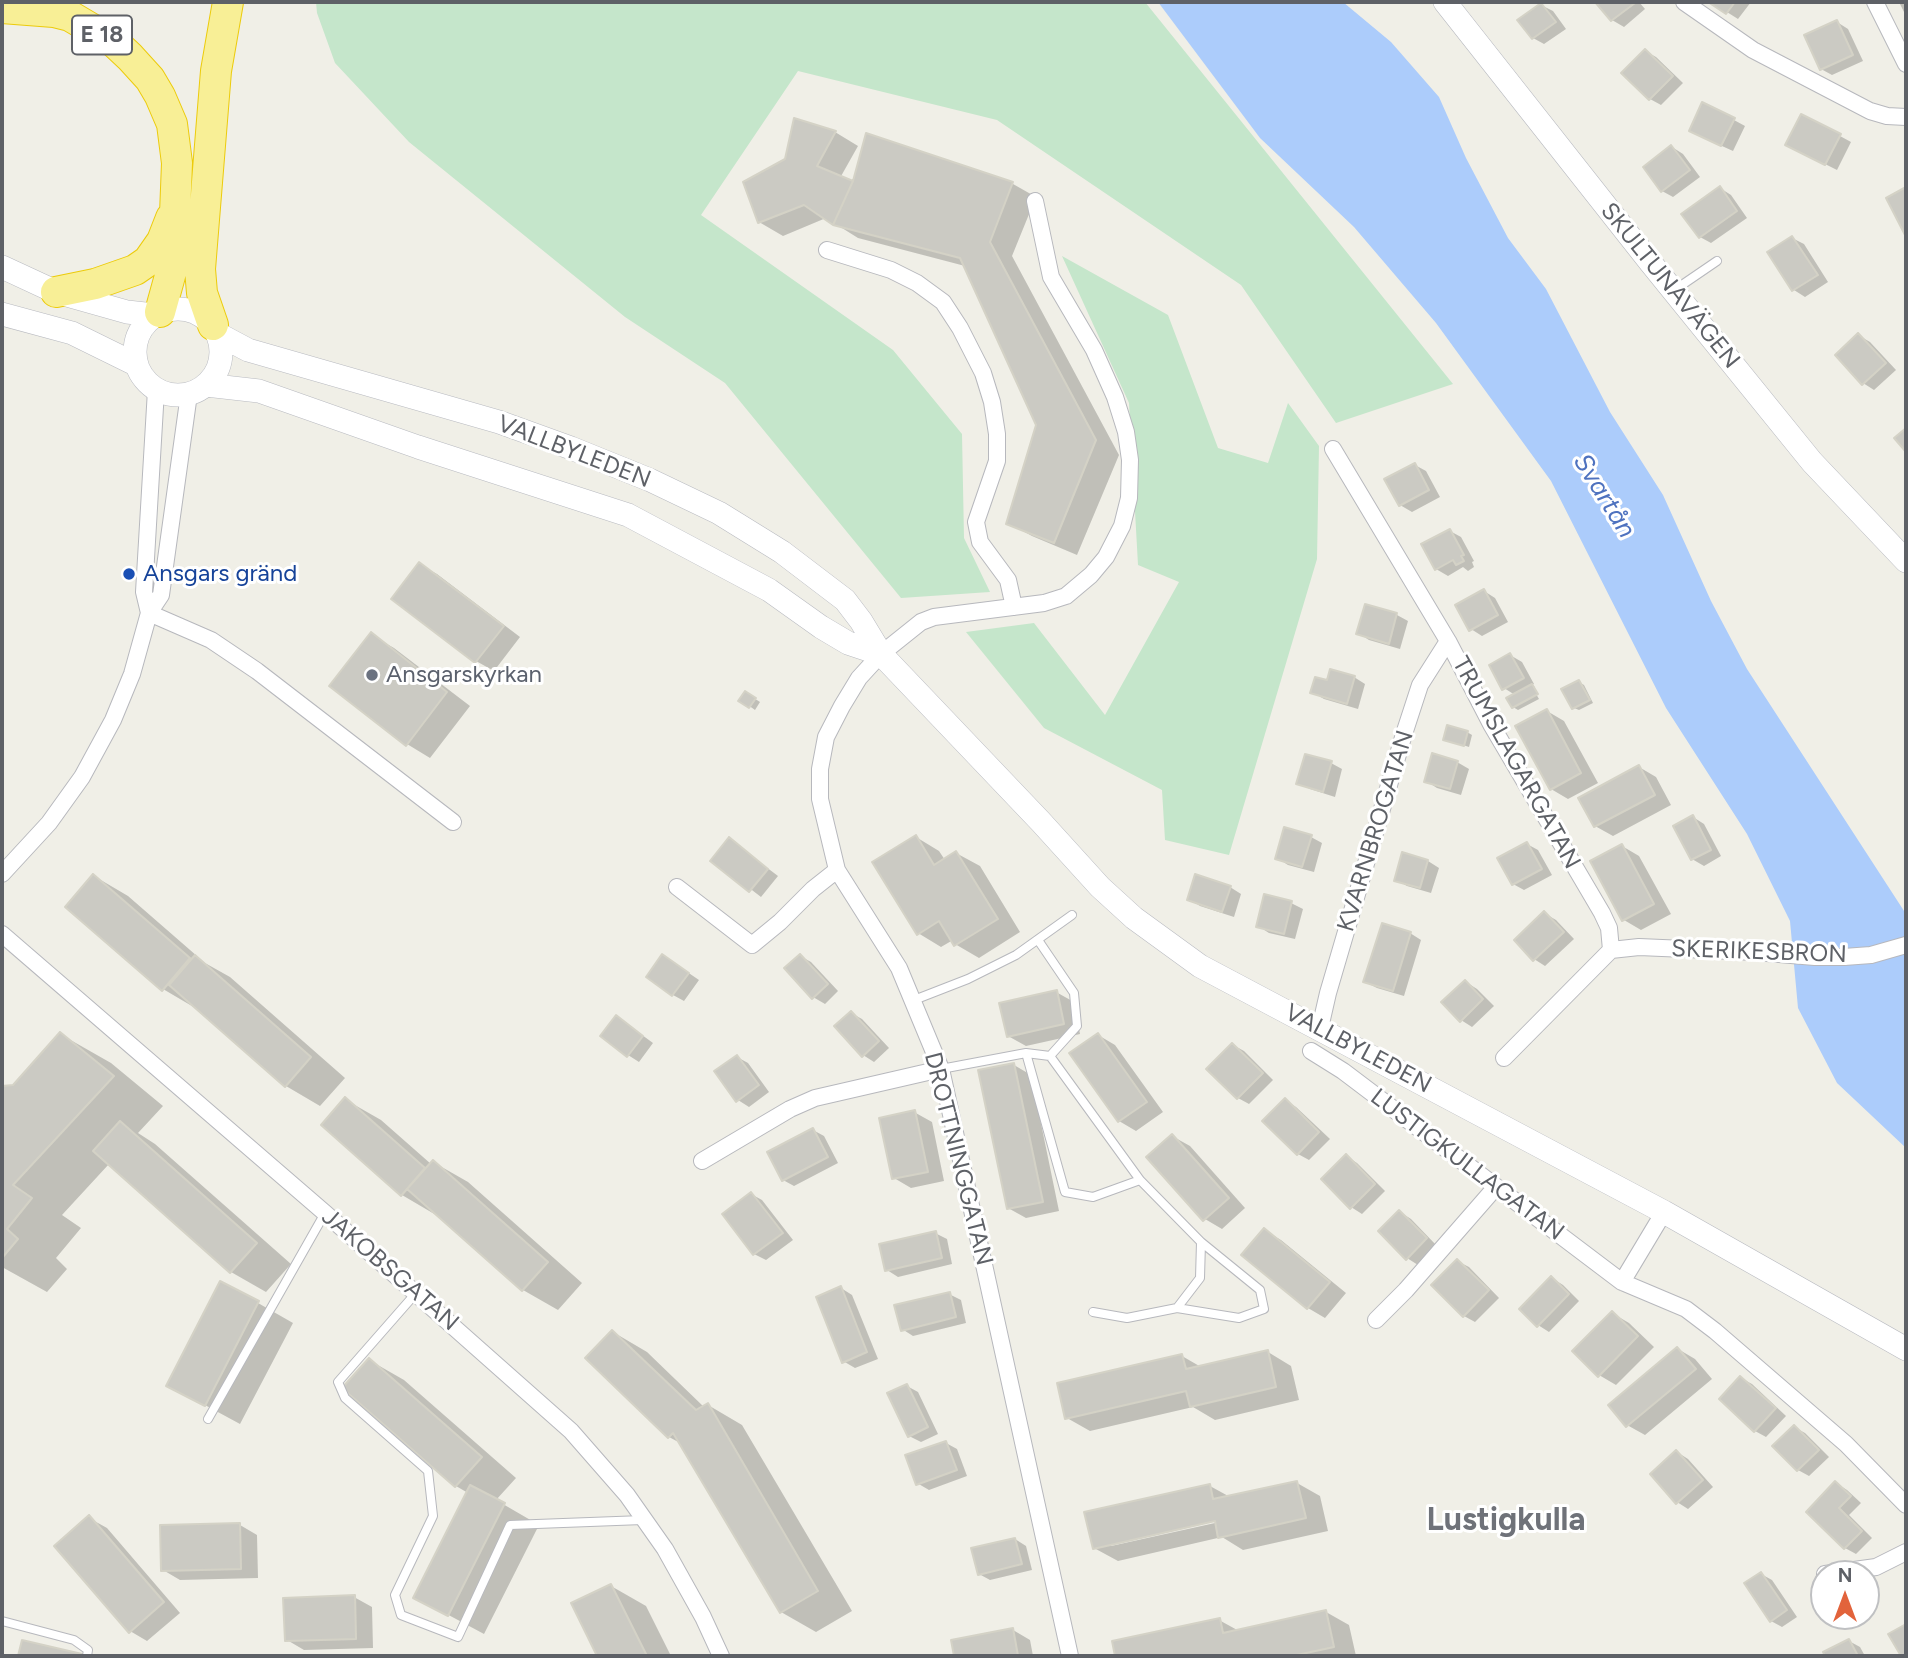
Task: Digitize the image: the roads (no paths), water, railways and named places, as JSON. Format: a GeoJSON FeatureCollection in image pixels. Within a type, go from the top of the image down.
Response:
{"type":"FeatureCollection","features":[{"type":"Feature","properties":{"kind":"highway"},"geometry":{"type":"LineString","coordinates":[[216,329],[202,293],[200,269],[216,71],[228,2]]}},
{"type":"Feature","properties":{"kind":"highway","name":"E 18"},"geometry":{"type":"LineString","coordinates":[[2,8],[54,12],[70,16],[114,42],[144,71],[160,96],[172,124],[177,163],[177,201],[173,265],[157,314]]}},
{"type":"Feature","properties":{"kind":"highway","name":"E 18"},"geometry":{"type":"LineString","coordinates":[[56,292],[115,277],[135,270],[148,261],[162,241],[177,201]]}},
{"type":"Feature","properties":{"kind":"main road","name":"SKULTUNAVÄGEN"},"geometry":{"type":"LineString","coordinates":[[1445,2],[1812,462],[1906,561]]}},
{"type":"Feature","properties":{"kind":"main road"},"geometry":{"type":"LineString","coordinates":[[2,267],[56,292],[127,312],[157,314],[176,308],[188,309],[205,317],[216,329],[221,351],[219,364],[198,390],[173,395],[156,390],[141,374],[135,355],[137,338],[141,329],[157,314]]}},
{"type":"Feature","properties":{"kind":"main road"},"geometry":{"type":"LineString","coordinates":[[2,314],[72,333],[137,365]]}},
{"type":"Feature","properties":{"kind":"main road","name":"VALLBYLEDEN"},"geometry":{"type":"LineString","coordinates":[[216,329],[248,350],[499,422],[571,447],[719,513],[782,552],[845,600],[881,654],[1100,887],[1134,918],[1200,965],[1246,992],[1320,1028],[1664,1212],[1906,1349]]}},
{"type":"Feature","properties":{"kind":"main road","name":"VALLBYLEDEN"},"geometry":{"type":"LineString","coordinates":[[198,390],[259,391],[628,515],[769,590],[848,643],[881,654]]}},
{"type":"Feature","properties":{"kind":"street"},"geometry":{"type":"LineString","coordinates":[[1684,2],[1753,50],[1870,111],[1887,116],[1906,117]]}},
{"type":"Feature","properties":{"kind":"street"},"geometry":{"type":"LineString","coordinates":[[1875,2],[1906,64]]}},
{"type":"Feature","properties":{"kind":"street","name":"DROTTNINGGATAN"},"geometry":{"type":"LineString","coordinates":[[1035,201],[1051,277],[1094,350],[1122,421],[1130,460],[1129,498],[1122,526],[1106,557],[1091,575],[1066,596],[1044,603],[934,617],[922,621],[881,654],[859,678],[826,737],[820,769],[820,799],[837,870],[899,968],[940,1069],[1070,1656]]}},
{"type":"Feature","properties":{"kind":"street"},"geometry":{"type":"LineString","coordinates":[[827,250],[891,270],[916,283],[943,302],[960,328],[983,373],[992,402],[997,434],[997,461],[976,522],[980,542],[1008,580],[1014,607]]}},
{"type":"Feature","properties":{"kind":"street"},"geometry":{"type":"LineString","coordinates":[[149,613],[144,592],[156,390]]}},
{"type":"Feature","properties":{"kind":"street"},"geometry":{"type":"LineString","coordinates":[[2,874],[49,823],[82,777],[113,720],[132,674],[149,613],[161,595],[198,390]]}},
{"type":"Feature","properties":{"kind":"street","name":"TRUMSLAGARGATAN"},"geometry":{"type":"LineString","coordinates":[[1333,449],[1448,641],[1492,726],[1602,913],[1609,928],[1611,950]]}},
{"type":"Feature","properties":{"kind":"street"},"geometry":{"type":"LineString","coordinates":[[149,613],[211,640],[257,671],[453,822]]}},
{"type":"Feature","properties":{"kind":"street","name":"KVARNBROGATAN"},"geometry":{"type":"LineString","coordinates":[[1320,1028],[1335,967],[1412,709],[1420,685],[1448,641]]}},
{"type":"Feature","properties":{"kind":"street"},"geometry":{"type":"LineString","coordinates":[[677,887],[752,945],[837,870]]}},
{"type":"Feature","properties":{"kind":"street","name":"JAKOBSGATAN"},"geometry":{"type":"LineString","coordinates":[[2,934],[325,1213],[571,1431],[627,1495],[666,1549],[704,1617],[721,1656]]}},
{"type":"Feature","properties":{"kind":"street","name":"SKERIKESBRON"},"geometry":{"type":"LineString","coordinates":[[1611,950],[1639,947],[1844,957],[1871,955],[1906,945]]}},
{"type":"Feature","properties":{"kind":"street"},"geometry":{"type":"LineString","coordinates":[[1504,1058],[1611,950]]}},
{"type":"Feature","properties":{"kind":"street","name":"LUSTIGKULLAGATAN"},"geometry":{"type":"LineString","coordinates":[[1311,1051],[1343,1071],[1622,1282],[1686,1309],[1715,1331],[1846,1444],[1906,1504]]}},
{"type":"Feature","properties":{"kind":"street"},"geometry":{"type":"LineString","coordinates":[[702,1161],[790,1109],[816,1098],[940,1069]]}},
{"type":"Feature","properties":{"kind":"street"},"geometry":{"type":"LineString","coordinates":[[1376,1320],[1406,1290],[1495,1188]]}},
{"type":"Feature","properties":{"kind":"street"},"geometry":{"type":"LineString","coordinates":[[1622,1282],[1664,1212]]}},
{"type":"Feature","properties":{"kind":"street"},"geometry":{"type":"LineString","coordinates":[[1880,1565],[1906,1552]]}},
{"type":"Feature","properties":{"kind":"lane"},"geometry":{"type":"LineString","coordinates":[[1674,291],[1717,261]]}},
{"type":"Feature","properties":{"kind":"lane"},"geometry":{"type":"LineString","coordinates":[[914,1000],[968,979],[1016,955],[1072,915]]}},
{"type":"Feature","properties":{"kind":"lane"},"geometry":{"type":"LineString","coordinates":[[1038,940],[1074,993],[1077,1026],[1050,1056]]}},
{"type":"Feature","properties":{"kind":"lane"},"geometry":{"type":"LineString","coordinates":[[1026,1053],[1065,1192],[1093,1197],[1140,1180]]}},
{"type":"Feature","properties":{"kind":"lane"},"geometry":{"type":"LineString","coordinates":[[940,1069],[1026,1053],[1050,1056],[1140,1180],[1201,1242],[1260,1290],[1264,1309],[1239,1318],[1177,1308],[1127,1318],[1093,1312]]}},
{"type":"Feature","properties":{"kind":"lane"},"geometry":{"type":"LineString","coordinates":[[208,1419],[325,1213]]}},
{"type":"Feature","properties":{"kind":"lane"},"geometry":{"type":"LineString","coordinates":[[1177,1308],[1200,1278],[1201,1242]]}},
{"type":"Feature","properties":{"kind":"lane"},"geometry":{"type":"LineString","coordinates":[[416,1293],[338,1382],[345,1398],[428,1471],[433,1516],[395,1595],[401,1615],[458,1637],[510,1525],[645,1520]]}},
{"type":"Feature","properties":{"kind":"lane"},"geometry":{"type":"LineString","coordinates":[[2,1621],[74,1640],[88,1650],[86,1656]]}},
{"type":"Feature","properties":{"kind":"water","name":"Svartån"},"geometry":{"type":"Polygon","coordinates":[[[1158,2],[1343,2],[1391,42],[1439,97],[1466,158],[1508,238],[1546,289],[1610,412],[1663,495],[1711,601],[1747,669],[1906,914],[1906,1148],[1837,1083],[1798,1008],[1790,921],[1747,834],[1666,708],[1551,481],[1436,323],[1354,227],[1260,138],[1158,2]]]}},
{"type":"Feature","properties":{"kind":"place","name":"Ansgars gränd"},"geometry":{"type":"Point","coordinates":[129,574]}},
{"type":"Feature","properties":{"kind":"place","name":"Ansgarskyrkan"},"geometry":{"type":"Point","coordinates":[372,675]}},
{"type":"Feature","properties":{"kind":"district","name":"Lustigkulla"},"geometry":{"type":"Point","coordinates":[1506,1521]}}]}
